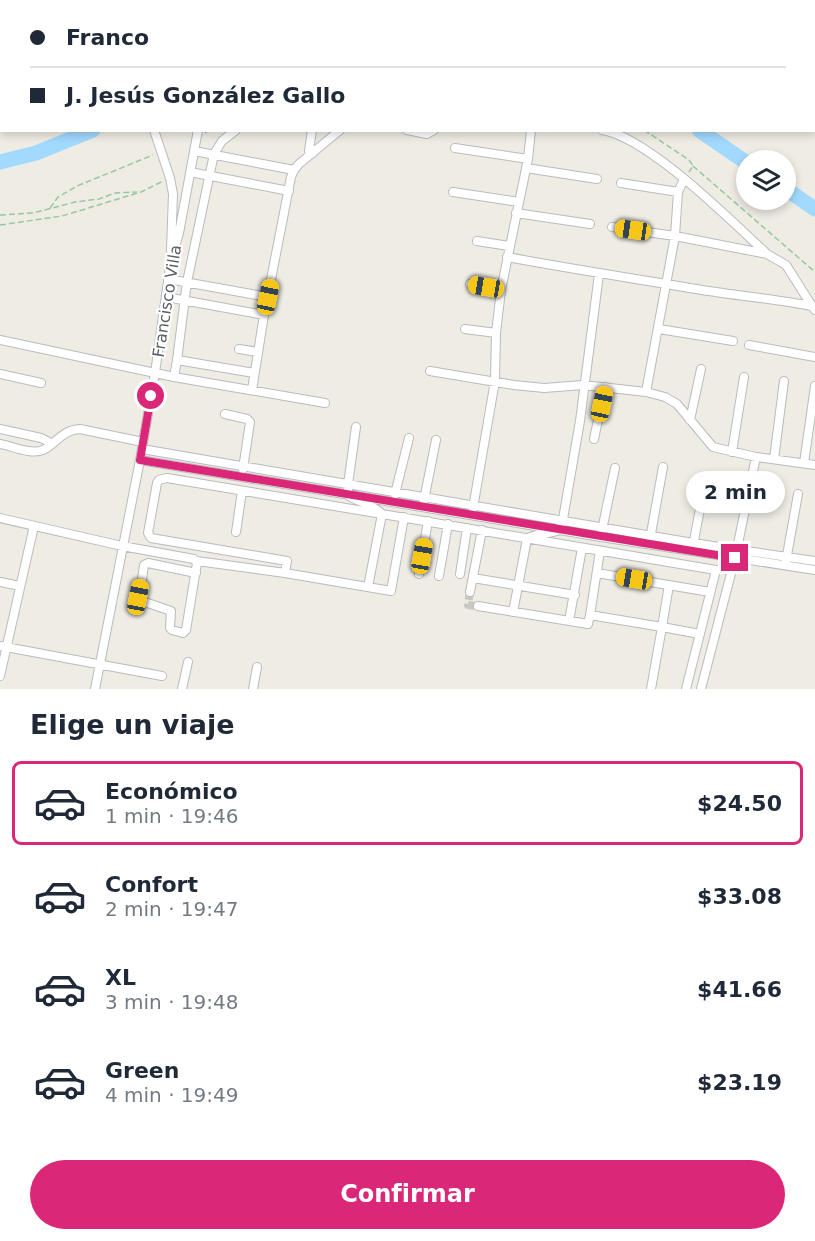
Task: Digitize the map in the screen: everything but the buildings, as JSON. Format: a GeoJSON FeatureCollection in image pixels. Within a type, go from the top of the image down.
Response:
{"type":"FeatureCollection","features":[{"type":"Feature","properties":{"kind":"street"},"geometry":{"type":"LineString","coordinates":[[155,132],[173,194],[171,260]]}},
{"type":"Feature","properties":{"kind":"street","name":"Francisco Villa"},"geometry":{"type":"LineString","coordinates":[[95,689],[143,446],[171,260],[179,233],[198,132]]}},
{"type":"Feature","properties":{"kind":"street"},"geometry":{"type":"LineString","coordinates":[[174,377],[187,282],[214,154],[222,141],[233,132]]}},
{"type":"Feature","properties":{"kind":"street"},"geometry":{"type":"LineString","coordinates":[[312,132],[309,152],[313,153]]}},
{"type":"Feature","properties":{"kind":"street"},"geometry":{"type":"LineString","coordinates":[[252,390],[264,315],[294,170],[337,132]]}},
{"type":"Feature","properties":{"kind":"street"},"geometry":{"type":"LineString","coordinates":[[415,132],[427,134],[430,132]]}},
{"type":"Feature","properties":{"kind":"street"},"geometry":{"type":"LineString","coordinates":[[472,516],[495,381],[496,333],[501,290],[528,159],[531,132]]}},
{"type":"Feature","properties":{"kind":"street"},"geometry":{"type":"LineString","coordinates":[[612,132],[628,139],[684,179],[767,254],[786,265],[813,308]]}},
{"type":"Feature","properties":{"kind":"street"},"geometry":{"type":"LineString","coordinates":[[455,147],[528,159]]}},
{"type":"Feature","properties":{"kind":"street"},"geometry":{"type":"LineString","coordinates":[[194,152],[294,170]]}},
{"type":"Feature","properties":{"kind":"street"},"geometry":{"type":"LineString","coordinates":[[526,168],[597,179]]}},
{"type":"Feature","properties":{"kind":"street"},"geometry":{"type":"LineString","coordinates":[[190,172],[289,191]]}},
{"type":"Feature","properties":{"kind":"street"},"geometry":{"type":"LineString","coordinates":[[646,392],[675,236],[678,192],[684,179]]}},
{"type":"Feature","properties":{"kind":"street"},"geometry":{"type":"LineString","coordinates":[[621,183],[678,192]]}},
{"type":"Feature","properties":{"kind":"street"},"geometry":{"type":"LineString","coordinates":[[453,192],[519,202]]}},
{"type":"Feature","properties":{"kind":"street"},"geometry":{"type":"LineString","coordinates":[[516,213],[590,224]]}},
{"type":"Feature","properties":{"kind":"street"},"geometry":{"type":"LineString","coordinates":[[612,227],[675,236],[767,254]]}},
{"type":"Feature","properties":{"kind":"street"},"geometry":{"type":"LineString","coordinates":[[477,240],[509,246]]}},
{"type":"Feature","properties":{"kind":"street"},"geometry":{"type":"LineString","coordinates":[[507,257],[813,308]]}},
{"type":"Feature","properties":{"kind":"street"},"geometry":{"type":"LineString","coordinates":[[559,530],[563,519],[580,421],[599,274]]}},
{"type":"Feature","properties":{"kind":"street"},"geometry":{"type":"LineString","coordinates":[[168,279],[268,297]]}},
{"type":"Feature","properties":{"kind":"street"},"geometry":{"type":"LineString","coordinates":[[470,284],[501,290]]}},
{"type":"Feature","properties":{"kind":"street"},"geometry":{"type":"LineString","coordinates":[[166,297],[264,315]]}},
{"type":"Feature","properties":{"kind":"street"},"geometry":{"type":"LineString","coordinates":[[465,329],[496,333]]}},
{"type":"Feature","properties":{"kind":"street"},"geometry":{"type":"LineString","coordinates":[[659,329],[734,341]]}},
{"type":"Feature","properties":{"kind":"street"},"geometry":{"type":"LineString","coordinates":[[0,340],[174,377],[325,403]]}},
{"type":"Feature","properties":{"kind":"street"},"geometry":{"type":"LineString","coordinates":[[750,345],[815,357]]}},
{"type":"Feature","properties":{"kind":"street"},"geometry":{"type":"LineString","coordinates":[[239,349],[258,352]]}},
{"type":"Feature","properties":{"kind":"street"},"geometry":{"type":"LineString","coordinates":[[177,360],[254,374]]}},
{"type":"Feature","properties":{"kind":"street"},"geometry":{"type":"LineString","coordinates":[[690,420],[701,369]]}},
{"type":"Feature","properties":{"kind":"street"},"geometry":{"type":"LineString","coordinates":[[430,371],[544,388],[583,385],[646,392],[665,397],[677,404],[713,447],[756,457],[815,465]]}},
{"type":"Feature","properties":{"kind":"street"},"geometry":{"type":"LineString","coordinates":[[0,374],[41,382]]}},
{"type":"Feature","properties":{"kind":"street"},"geometry":{"type":"LineString","coordinates":[[732,452],[744,377]]}},
{"type":"Feature","properties":{"kind":"street"},"geometry":{"type":"LineString","coordinates":[[774,459],[784,381]]}},
{"type":"Feature","properties":{"kind":"street"},"geometry":{"type":"LineString","coordinates":[[804,463],[815,386]]}},
{"type":"Feature","properties":{"kind":"street"},"geometry":{"type":"LineString","coordinates":[[594,440],[605,387]]}},
{"type":"Feature","properties":{"kind":"street"},"geometry":{"type":"LineString","coordinates":[[225,414],[247,419],[250,422],[242,477]]}},
{"type":"Feature","properties":{"kind":"street"},"geometry":{"type":"LineString","coordinates":[[348,495],[356,427]]}},
{"type":"Feature","properties":{"kind":"street"},"geometry":{"type":"LineString","coordinates":[[0,429],[41,438],[51,443]]}},
{"type":"Feature","properties":{"kind":"street"},"geometry":{"type":"LineString","coordinates":[[0,444],[34,451],[43,449],[62,434],[80,429],[143,446],[243,467],[563,519],[651,535],[692,547]]}},
{"type":"Feature","properties":{"kind":"street"},"geometry":{"type":"LineString","coordinates":[[394,502],[409,438]]}},
{"type":"Feature","properties":{"kind":"street"},"geometry":{"type":"LineString","coordinates":[[423,506],[436,440]]}},
{"type":"Feature","properties":{"kind":"street"},"geometry":{"type":"LineString","coordinates":[[701,689],[736,554],[756,457]]}},
{"type":"Feature","properties":{"kind":"street"},"geometry":{"type":"LineString","coordinates":[[140,460],[601,537],[786,561],[815,561]]}},
{"type":"Feature","properties":{"kind":"street"},"geometry":{"type":"LineString","coordinates":[[649,544],[663,467]]}},
{"type":"Feature","properties":{"kind":"street"},"geometry":{"type":"LineString","coordinates":[[601,537],[615,468]]}},
{"type":"Feature","properties":{"kind":"street"},"geometry":{"type":"LineString","coordinates":[[285,573],[287,561],[151,538],[148,535],[158,483],[163,478],[716,570],[686,689]]}},
{"type":"Feature","properties":{"kind":"street"},"geometry":{"type":"LineString","coordinates":[[692,547],[705,482]]}},
{"type":"Feature","properties":{"kind":"street"},"geometry":{"type":"LineString","coordinates":[[236,532],[242,491]]}},
{"type":"Feature","properties":{"kind":"street"},"geometry":{"type":"LineString","coordinates":[[786,561],[798,494]]}},
{"type":"Feature","properties":{"kind":"street"},"geometry":{"type":"LineString","coordinates":[[348,495],[382,513]]}},
{"type":"Feature","properties":{"kind":"street"},"geometry":{"type":"LineString","coordinates":[[368,587],[382,513]]}},
{"type":"Feature","properties":{"kind":"street"},"geometry":{"type":"LineString","coordinates":[[0,518],[197,561],[392,590],[404,517]]}},
{"type":"Feature","properties":{"kind":"street"},"geometry":{"type":"LineString","coordinates":[[419,574],[428,521]]}},
{"type":"Feature","properties":{"kind":"street"},"geometry":{"type":"LineString","coordinates":[[439,576],[448,524]]}},
{"type":"Feature","properties":{"kind":"street"},"geometry":{"type":"LineString","coordinates":[[0,676],[3,646],[34,526]]}},
{"type":"Feature","properties":{"kind":"street"},"geometry":{"type":"LineString","coordinates":[[460,574],[468,528]]}},
{"type":"Feature","properties":{"kind":"street"},"geometry":{"type":"LineString","coordinates":[[470,592],[482,530]]}},
{"type":"Feature","properties":{"kind":"street"},"geometry":{"type":"LineString","coordinates":[[513,612],[527,538],[531,535],[545,535],[559,530]]}},
{"type":"Feature","properties":{"kind":"street"},"geometry":{"type":"LineString","coordinates":[[569,621],[582,548]]}},
{"type":"Feature","properties":{"kind":"street"},"geometry":{"type":"LineString","coordinates":[[478,606],[588,624],[600,551]]}},
{"type":"Feature","properties":{"kind":"street"},"geometry":{"type":"LineString","coordinates":[[196,573],[146,564],[139,600],[169,609],[172,613],[170,629],[185,632],[196,573],[197,561]]}},
{"type":"Feature","properties":{"kind":"street"},"geometry":{"type":"LineString","coordinates":[[786,561],[815,570]]}},
{"type":"Feature","properties":{"kind":"street"},"geometry":{"type":"LineString","coordinates":[[597,573],[710,592]]}},
{"type":"Feature","properties":{"kind":"street"},"geometry":{"type":"LineString","coordinates":[[473,578],[575,595]]}},
{"type":"Feature","properties":{"kind":"street"},"geometry":{"type":"LineString","coordinates":[[0,582],[20,586]]}},
{"type":"Feature","properties":{"kind":"street"},"geometry":{"type":"LineString","coordinates":[[651,689],[669,585]]}},
{"type":"Feature","properties":{"kind":"street"},"geometry":{"type":"LineString","coordinates":[[590,615],[700,634]]}},
{"type":"Feature","properties":{"kind":"street"},"geometry":{"type":"LineString","coordinates":[[3,646],[162,676]]}},
{"type":"Feature","properties":{"kind":"street"},"geometry":{"type":"LineString","coordinates":[[182,689],[188,662]]}},
{"type":"Feature","properties":{"kind":"street"},"geometry":{"type":"LineString","coordinates":[[253,689],[257,667]]}},
{"type":"Feature","properties":{"kind":"path"},"geometry":{"type":"LineString","coordinates":[[647,132],[689,160],[693,166],[815,272]]}},
{"type":"Feature","properties":{"kind":"path"},"geometry":{"type":"LineString","coordinates":[[50,209],[58,197],[77,186],[162,152]]}},
{"type":"Feature","properties":{"kind":"path"},"geometry":{"type":"LineString","coordinates":[[684,179],[693,166]]}},
{"type":"Feature","properties":{"kind":"path"},"geometry":{"type":"LineString","coordinates":[[0,225],[62,216],[141,192],[170,178]]}},
{"type":"Feature","properties":{"kind":"path"},"geometry":{"type":"LineString","coordinates":[[0,215],[33,213],[75,201],[99,199],[115,193],[141,192]]}},
{"type":"Feature","properties":{"kind":"waterway"},"geometry":{"type":"LineString","coordinates":[[0,162],[36,153],[88,132]]}},
{"type":"Feature","properties":{"kind":"waterway"},"geometry":{"type":"LineString","coordinates":[[702,132],[736,155]]}},
{"type":"Feature","properties":{"kind":"waterway"},"geometry":{"type":"LineString","coordinates":[[796,196],[815,209]]}},
{"type":"Feature","properties":{"kind":"tunnel"},"geometry":{"type":"LineString","coordinates":[[470,592],[468,605],[478,606]]}},
{"type":"Feature","properties":{"kind":"route"},"geometry":{"type":"LineString","coordinates":[[151,396],[140,460],[735,558]]}}]}
